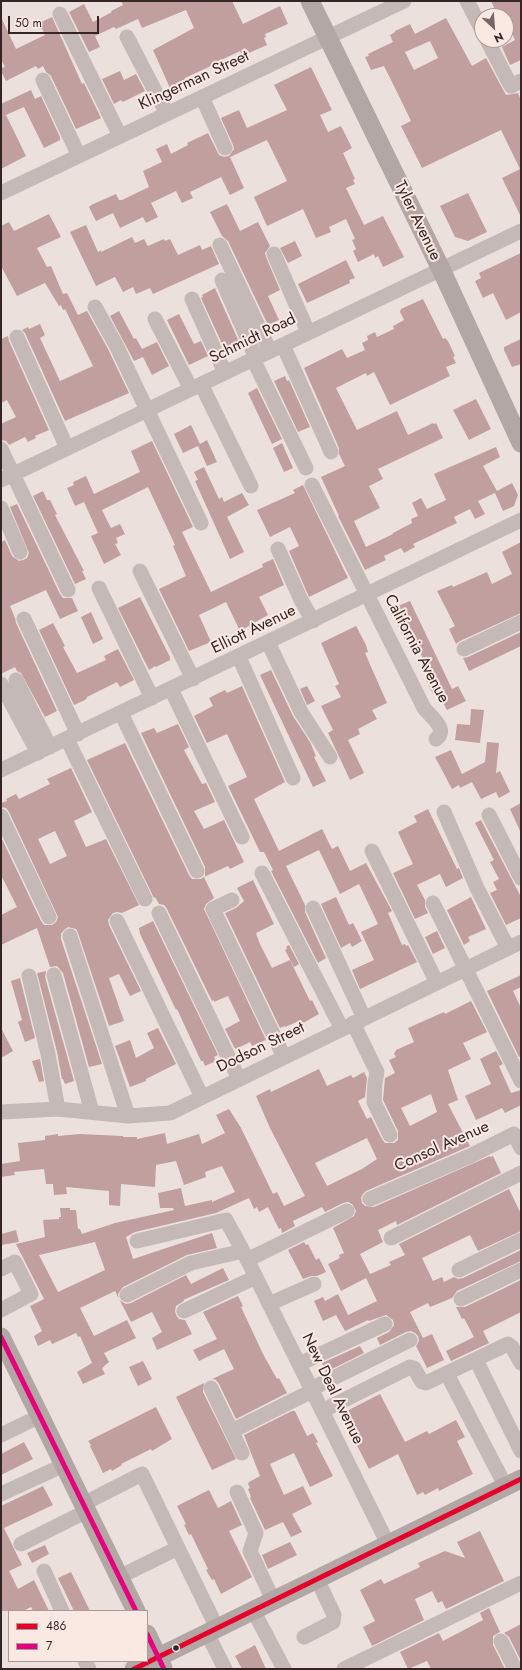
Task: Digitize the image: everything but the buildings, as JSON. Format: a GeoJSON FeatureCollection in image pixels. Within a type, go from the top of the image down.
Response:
{"type":"FeatureCollection","features":[{"type":"Feature","properties":{"kind":"main road","name":"Tyler Avenue"},"geometry":{"type":"LineString","coordinates":[[310,1],[441,269],[521,443]]}},
{"type":"Feature","properties":{"kind":"main road"},"geometry":{"type":"LineString","coordinates":[[1,1337],[5,1357],[40,1416],[136,1610]]}},
{"type":"Feature","properties":{"kind":"main road"},"geometry":{"type":"LineString","coordinates":[[134,1669],[161,1663],[212,1631],[253,1610],[513,1483]]}},
{"type":"Feature","properties":{"kind":"main road"},"geometry":{"type":"LineString","coordinates":[[148,1636],[161,1663]]}},
{"type":"Feature","properties":{"kind":"street","name":"Klingerman Street"},"geometry":{"type":"LineString","coordinates":[[1,193],[404,1]]}},
{"type":"Feature","properties":{"kind":"street"},"geometry":{"type":"LineString","coordinates":[[467,1],[474,15]]}},
{"type":"Feature","properties":{"kind":"street"},"geometry":{"type":"LineString","coordinates":[[60,14],[120,136]]}},
{"type":"Feature","properties":{"kind":"street"},"geometry":{"type":"LineString","coordinates":[[127,37],[167,114]]}},
{"type":"Feature","properties":{"kind":"street"},"geometry":{"type":"LineString","coordinates":[[491,48],[511,86],[521,81]]}},
{"type":"Feature","properties":{"kind":"street"},"geometry":{"type":"LineString","coordinates":[[43,80],[79,156]]}},
{"type":"Feature","properties":{"kind":"street"},"geometry":{"type":"LineString","coordinates":[[202,97],[225,148]]}},
{"type":"Feature","properties":{"kind":"street","name":"Schmidt Road"},"geometry":{"type":"LineString","coordinates":[[7,477],[521,231]]}},
{"type":"Feature","properties":{"kind":"street"},"geometry":{"type":"LineString","coordinates":[[220,245],[331,452]]}},
{"type":"Feature","properties":{"kind":"street"},"geometry":{"type":"LineString","coordinates":[[274,254],[308,332]]}},
{"type":"Feature","properties":{"kind":"street"},"geometry":{"type":"LineString","coordinates":[[222,280],[254,358],[306,468]]}},
{"type":"Feature","properties":{"kind":"street"},"geometry":{"type":"LineString","coordinates":[[192,299],[225,372]]}},
{"type":"Feature","properties":{"kind":"street"},"geometry":{"type":"LineString","coordinates":[[95,307],[116,345],[201,524]]}},
{"type":"Feature","properties":{"kind":"street"},"geometry":{"type":"LineString","coordinates":[[155,319],[196,386],[251,486]]}},
{"type":"Feature","properties":{"kind":"street"},"geometry":{"type":"LineString","coordinates":[[17,337],[67,448]]}},
{"type":"Feature","properties":{"kind":"street"},"geometry":{"type":"LineString","coordinates":[[1,449],[7,477],[68,590]]}},
{"type":"Feature","properties":{"kind":"street","name":"California Avenue"},"geometry":{"type":"LineString","coordinates":[[312,485],[424,708],[438,724],[440,731],[439,737],[436,740]]}},
{"type":"Feature","properties":{"kind":"street"},"geometry":{"type":"LineString","coordinates":[[1,508],[20,552]]}},
{"type":"Feature","properties":{"kind":"street","name":"Elliott Avenue"},"geometry":{"type":"LineString","coordinates":[[1,770],[239,657],[521,520]]}},
{"type":"Feature","properties":{"kind":"street"},"geometry":{"type":"LineString","coordinates":[[278,549],[301,600],[313,621]]}},
{"type":"Feature","properties":{"kind":"street"},"geometry":{"type":"LineString","coordinates":[[140,571],[193,679]]}},
{"type":"Feature","properties":{"kind":"street"},"geometry":{"type":"LineString","coordinates":[[99,588],[152,698]]}},
{"type":"Feature","properties":{"kind":"street"},"geometry":{"type":"LineString","coordinates":[[24,619],[72,736],[145,899]]}},
{"type":"Feature","properties":{"kind":"street"},"geometry":{"type":"LineString","coordinates":[[464,649],[521,622]]}},
{"type":"Feature","properties":{"kind":"street"},"geometry":{"type":"LineString","coordinates":[[268,642],[301,712],[330,758]]}},
{"type":"Feature","properties":{"kind":"street"},"geometry":{"type":"LineString","coordinates":[[239,657],[293,778]]}},
{"type":"Feature","properties":{"kind":"street"},"geometry":{"type":"LineString","coordinates":[[8,682],[44,750]]}},
{"type":"Feature","properties":{"kind":"street"},"geometry":{"type":"LineString","coordinates":[[171,689],[242,837]]}},
{"type":"Feature","properties":{"kind":"street"},"geometry":{"type":"LineString","coordinates":[[121,713],[197,871]]}},
{"type":"Feature","properties":{"kind":"street"},"geometry":{"type":"LineString","coordinates":[[444,812],[477,888],[514,945]]}},
{"type":"Feature","properties":{"kind":"street"},"geometry":{"type":"LineString","coordinates":[[489,815],[521,878]]}},
{"type":"Feature","properties":{"kind":"street"},"geometry":{"type":"LineString","coordinates":[[1,816],[49,918]]}},
{"type":"Feature","properties":{"kind":"street"},"geometry":{"type":"LineString","coordinates":[[372,851],[437,982]]}},
{"type":"Feature","properties":{"kind":"street"},"geometry":{"type":"LineString","coordinates":[[262,873],[353,1023],[377,1072],[374,1083],[374,1102],[390,1135]]}},
{"type":"Feature","properties":{"kind":"street"},"geometry":{"type":"LineString","coordinates":[[232,900],[213,909],[284,1057]]}},
{"type":"Feature","properties":{"kind":"street"},"geometry":{"type":"LineString","coordinates":[[433,903],[521,1082]]}},
{"type":"Feature","properties":{"kind":"street"},"geometry":{"type":"LineString","coordinates":[[313,908],[353,1023]]}},
{"type":"Feature","properties":{"kind":"street"},"geometry":{"type":"LineString","coordinates":[[159,913],[238,1079]]}},
{"type":"Feature","properties":{"kind":"street"},"geometry":{"type":"LineString","coordinates":[[117,921],[202,1097]]}},
{"type":"Feature","properties":{"kind":"street"},"geometry":{"type":"LineString","coordinates":[[70,936],[128,1116]]}},
{"type":"Feature","properties":{"kind":"street","name":"Dodson Street"},"geometry":{"type":"LineString","coordinates":[[1,1112],[58,1109],[128,1116],[170,1113],[514,945]]}},
{"type":"Feature","properties":{"kind":"street"},"geometry":{"type":"LineString","coordinates":[[54,975],[92,1112]]}},
{"type":"Feature","properties":{"kind":"street"},"geometry":{"type":"LineString","coordinates":[[29,976],[48,1054],[58,1109]]}},
{"type":"Feature","properties":{"kind":"street","name":"Consol Avenue"},"geometry":{"type":"LineString","coordinates":[[370,1199],[514,1134],[521,1148]]}},
{"type":"Feature","properties":{"kind":"street"},"geometry":{"type":"LineString","coordinates":[[392,1238],[521,1173]]}},
{"type":"Feature","properties":{"kind":"street"},"geometry":{"type":"LineString","coordinates":[[127,1295],[192,1263],[245,1256],[347,1211]]}},
{"type":"Feature","properties":{"kind":"street","name":"New Deal Avenue"},"geometry":{"type":"LineString","coordinates":[[137,1240],[226,1220],[256,1277],[388,1544]]}},
{"type":"Feature","properties":{"kind":"street"},"geometry":{"type":"LineString","coordinates":[[459,1270],[521,1240]]}},
{"type":"Feature","properties":{"kind":"street"},"geometry":{"type":"LineString","coordinates":[[1,1269],[15,1262],[31,1294],[1,1310]]}},
{"type":"Feature","properties":{"kind":"street"},"geometry":{"type":"LineString","coordinates":[[461,1300],[521,1270]]}},
{"type":"Feature","properties":{"kind":"street"},"geometry":{"type":"LineString","coordinates":[[184,1311],[256,1277]]}},
{"type":"Feature","properties":{"kind":"street"},"geometry":{"type":"LineString","coordinates":[[269,1304],[314,1284]]}},
{"type":"Feature","properties":{"kind":"street"},"geometry":{"type":"LineString","coordinates":[[299,1364],[385,1324]]}},
{"type":"Feature","properties":{"kind":"street"},"geometry":{"type":"LineString","coordinates":[[232,1431],[410,1340]]}},
{"type":"Feature","properties":{"kind":"street"},"geometry":{"type":"LineString","coordinates":[[322,1411],[410,1367],[414,1368],[422,1382],[426,1384],[508,1344],[512,1346],[521,1363]]}},
{"type":"Feature","properties":{"kind":"street"},"geometry":{"type":"LineString","coordinates":[[476,1360],[521,1451]]}},
{"type":"Feature","properties":{"kind":"street"},"geometry":{"type":"LineString","coordinates":[[447,1374],[513,1483]]}},
{"type":"Feature","properties":{"kind":"street"},"geometry":{"type":"LineString","coordinates":[[211,1388],[242,1453]]}},
{"type":"Feature","properties":{"kind":"street"},"geometry":{"type":"LineString","coordinates":[[1,1435],[40,1416]]}},
{"type":"Feature","properties":{"kind":"street"},"geometry":{"type":"LineString","coordinates":[[1,1494],[64,1465]]}},
{"type":"Feature","properties":{"kind":"street"},"geometry":{"type":"LineString","coordinates":[[21,1544],[142,1474],[178,1548],[212,1631],[225,1669]]}},
{"type":"Feature","properties":{"kind":"street"},"geometry":{"type":"LineString","coordinates":[[237,1492],[256,1533],[250,1551],[273,1600]]}},
{"type":"Feature","properties":{"kind":"street"},"geometry":{"type":"LineString","coordinates":[[119,1577],[178,1548]]}},
{"type":"Feature","properties":{"kind":"street"},"geometry":{"type":"LineString","coordinates":[[44,1572],[62,1610]]}},
{"type":"Feature","properties":{"kind":"street"},"geometry":{"type":"LineString","coordinates":[[304,1637],[333,1622],[334,1615],[317,1579]]}},
{"type":"Feature","properties":{"kind":"street"},"geometry":{"type":"LineString","coordinates":[[344,1669],[521,1583]]}},
{"type":"Feature","properties":{"kind":"street"},"geometry":{"type":"LineString","coordinates":[[253,1610],[284,1669]]}},
{"type":"Feature","properties":{"kind":"street"},"geometry":{"type":"LineString","coordinates":[[501,1641],[516,1669]]}},
{"type":"Feature","properties":{"kind":"transit line","name":"7"},"geometry":{"type":"LineString","coordinates":[[1,1337],[136,1610]]}},
{"type":"Feature","properties":{"kind":"transit line","name":"486"},"geometry":{"type":"LineString","coordinates":[[134,1669],[521,1479]]}},
{"type":"Feature","properties":{"kind":"transit line","name":"7"},"geometry":{"type":"LineString","coordinates":[[148,1636],[164,1669]]}}]}
